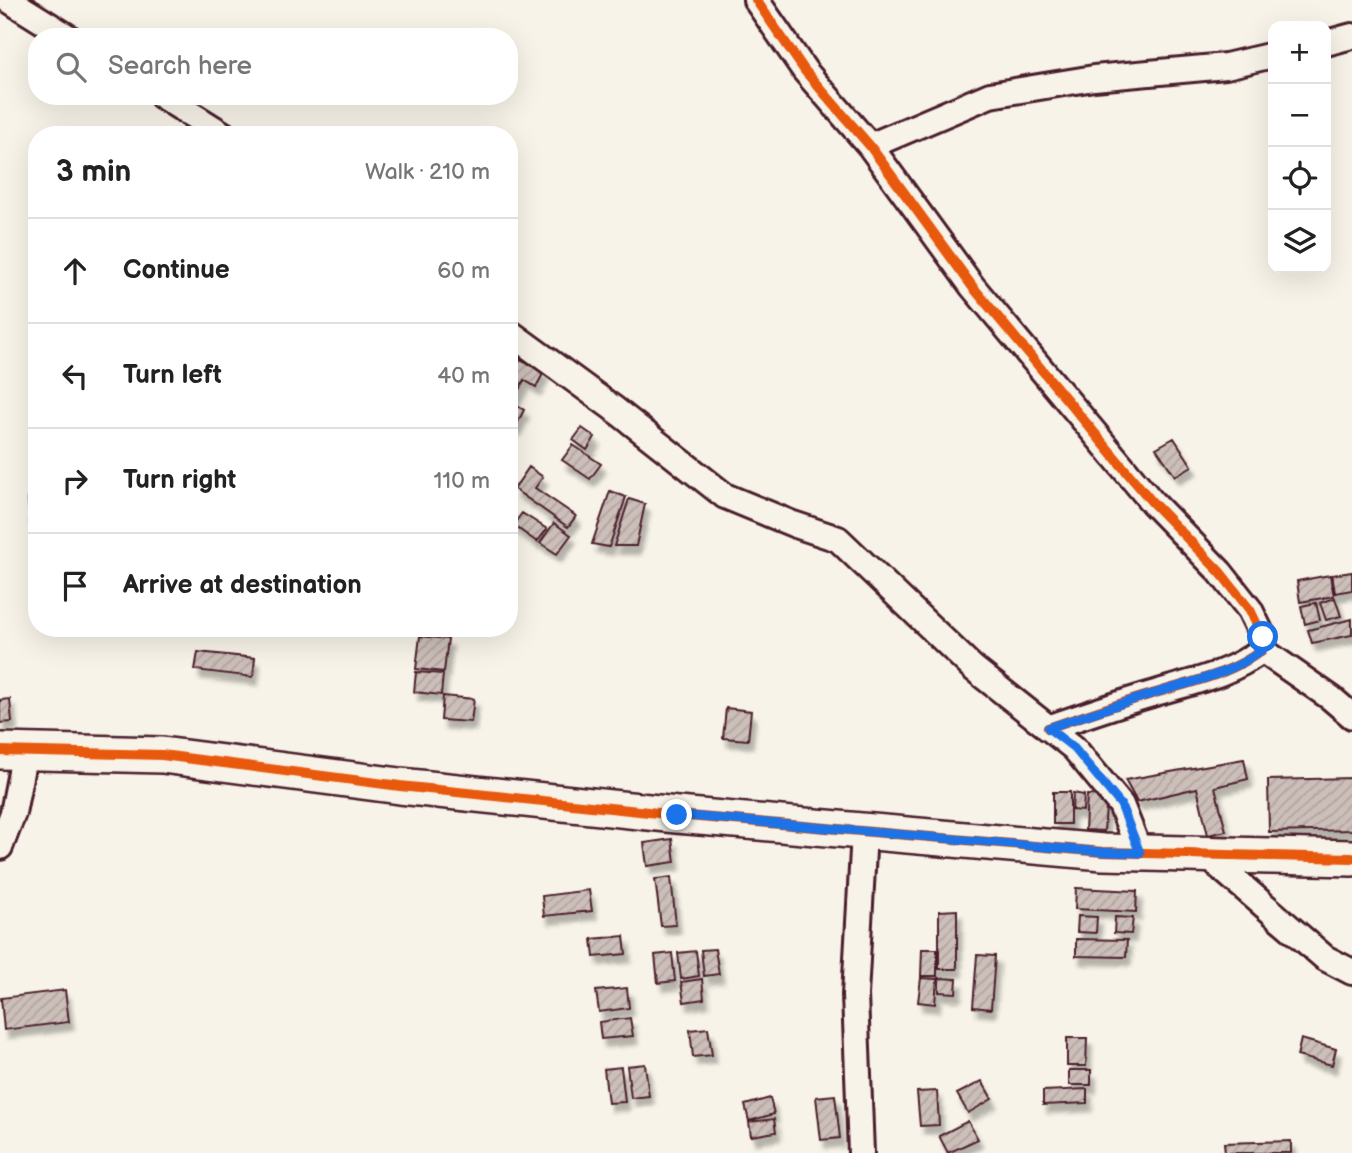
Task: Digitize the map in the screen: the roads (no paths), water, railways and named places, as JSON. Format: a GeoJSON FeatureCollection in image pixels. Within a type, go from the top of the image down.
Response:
{"type":"FeatureCollection","features":[{"type":"Feature","properties":{"kind":"street"},"geometry":{"type":"LineString","coordinates":[[9,0],[54,28]]}},
{"type":"Feature","properties":{"kind":"street"},"geometry":{"type":"LineString","coordinates":[[756,0],[805,71],[870,146],[972,286],[1152,502],[1220,572],[1250,610],[1263,637],[1262,650],[1213,676],[1048,728]]}},
{"type":"Feature","properties":{"kind":"street"},"geometry":{"type":"LineString","coordinates":[[1331,42],[1352,36]]}},
{"type":"Feature","properties":{"kind":"street"},"geometry":{"type":"LineString","coordinates":[[870,146],[990,95],[1094,78],[1226,66],[1268,56]]}},
{"type":"Feature","properties":{"kind":"street"},"geometry":{"type":"LineString","coordinates":[[176,105],[210,126]]}},
{"type":"Feature","properties":{"kind":"street"},"geometry":{"type":"LineString","coordinates":[[518,339],[613,408],[725,496],[838,539],[973,668],[1074,748],[1121,805],[1140,853]]}},
{"type":"Feature","properties":{"kind":"street"},"geometry":{"type":"LineString","coordinates":[[1262,650],[1352,716]]}},
{"type":"Feature","properties":{"kind":"street"},"geometry":{"type":"LineString","coordinates":[[0,847],[13,813],[12,751],[162,754],[414,787],[677,815],[1103,852],[1352,858]]}},
{"type":"Feature","properties":{"kind":"street"},"geometry":{"type":"LineString","coordinates":[[862,1153],[855,995],[864,832]]}},
{"type":"Feature","properties":{"kind":"street"},"geometry":{"type":"LineString","coordinates":[[1206,855],[1325,958],[1352,972]]}}]}
